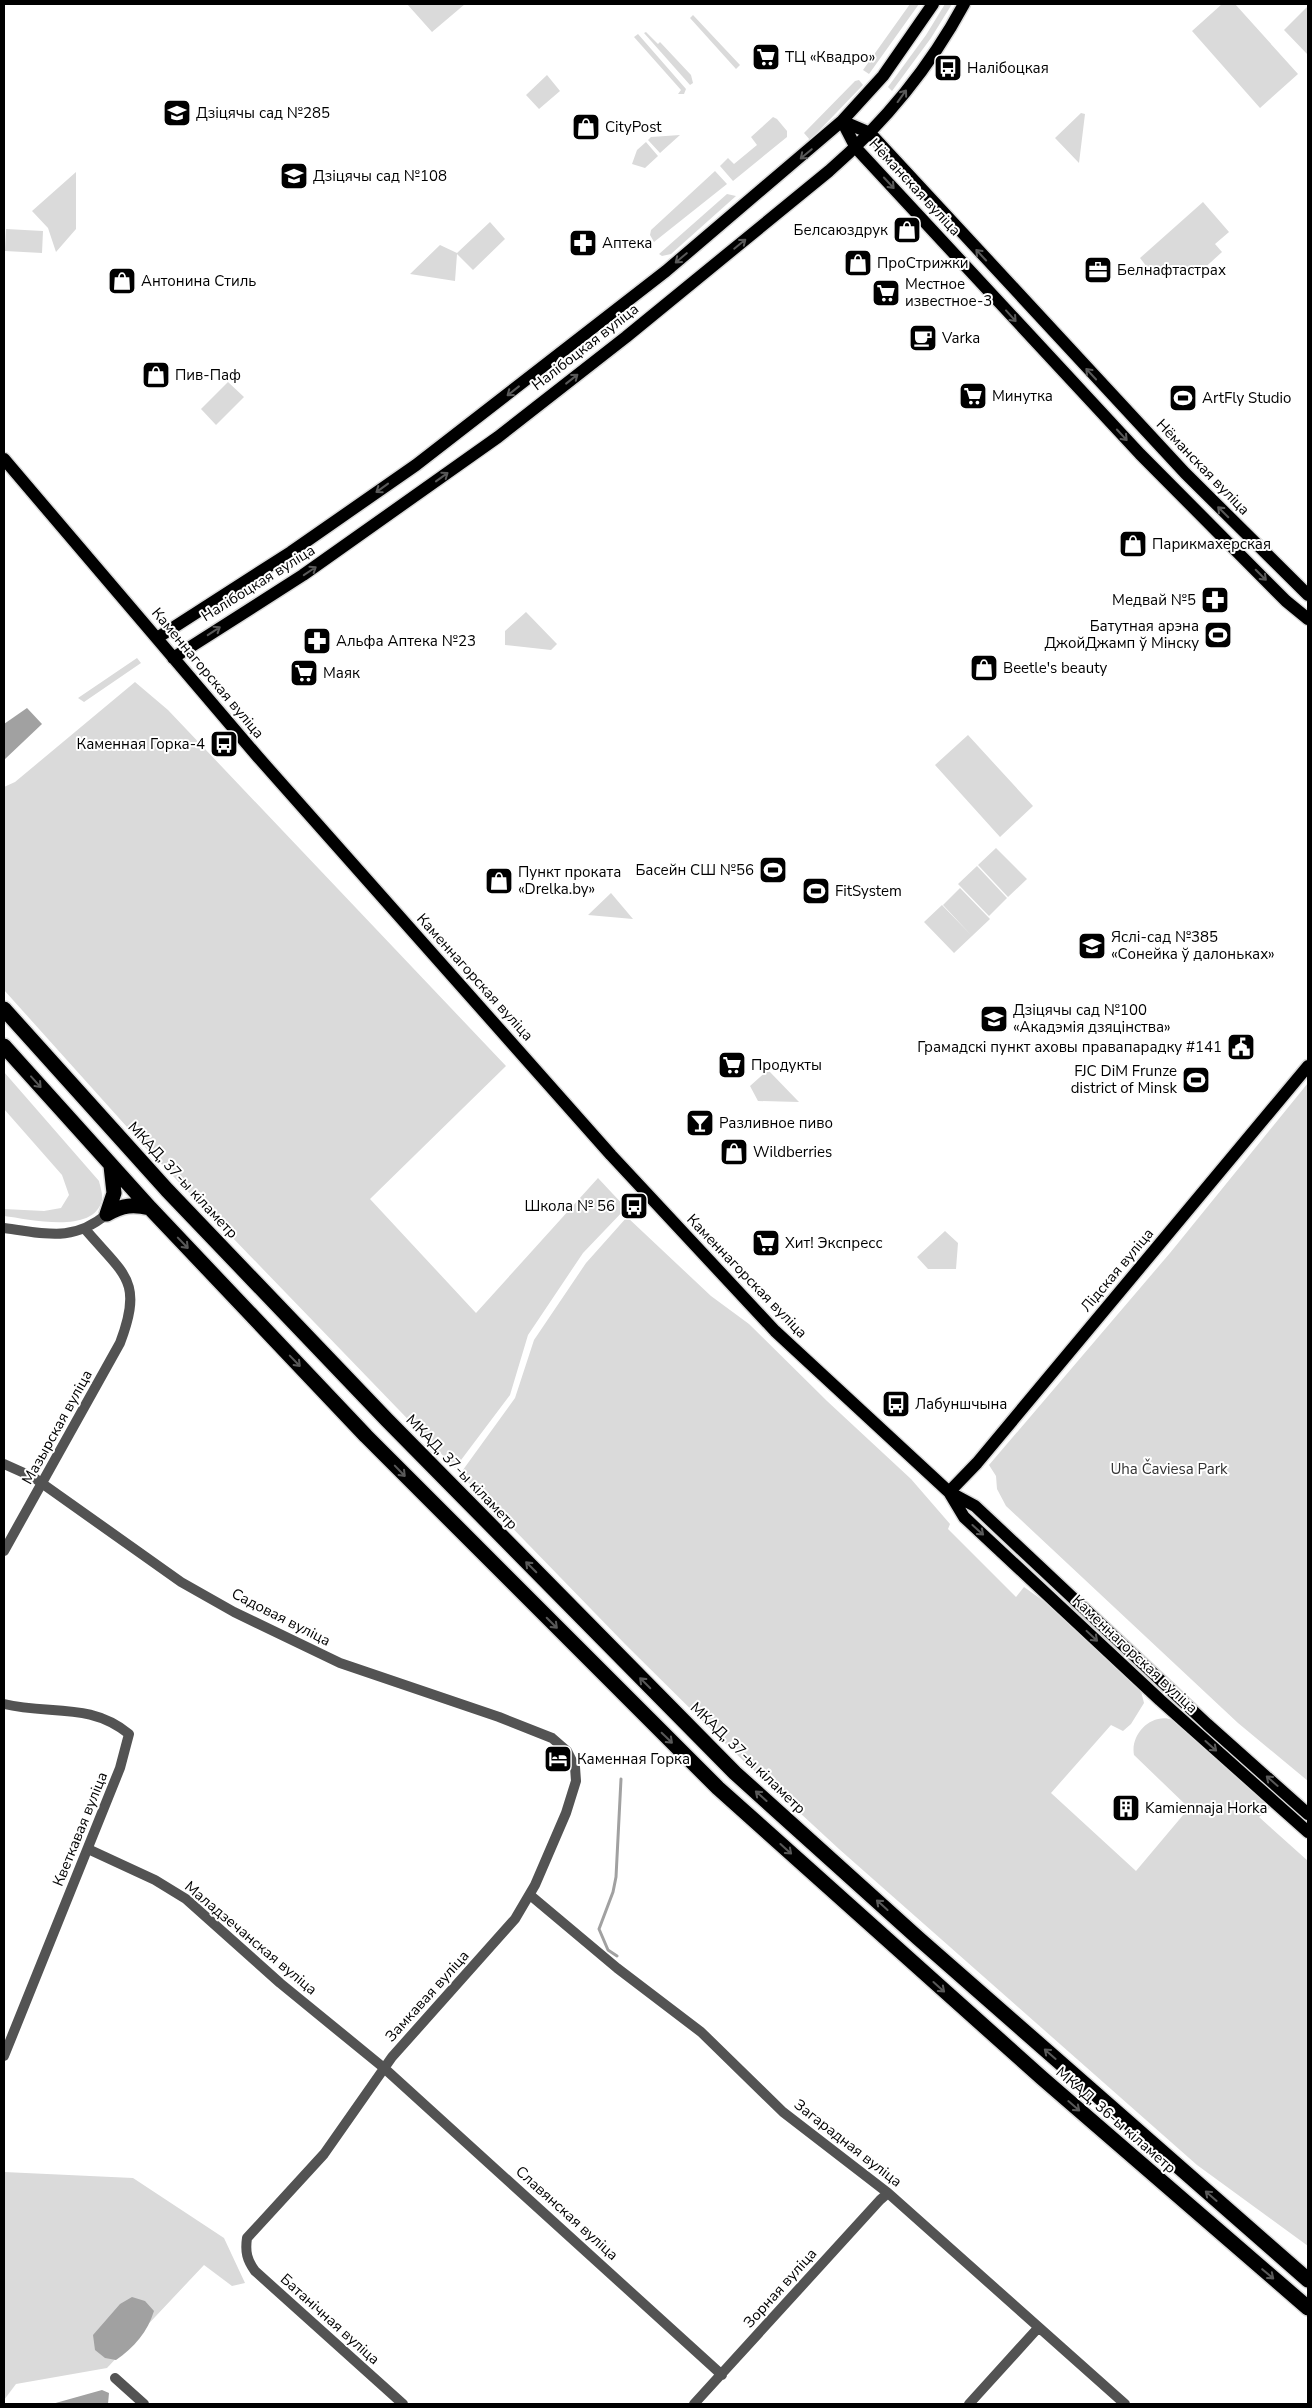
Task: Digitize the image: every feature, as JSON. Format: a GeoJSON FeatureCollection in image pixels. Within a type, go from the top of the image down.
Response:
{"type":"FeatureCollection","features":[{"type":"Feature","properties":{"kind":"highway","name":"МКАД, 37-ы кіламетр"},"geometry":{"type":"LineString","coordinates":[[4,1009],[167,1190],[506,1542],[735,1773],[918,1938]]}},
{"type":"Feature","properties":{"kind":"highway"},"geometry":{"type":"LineString","coordinates":[[4,1046],[150,1208]]}},
{"type":"Feature","properties":{"kind":"highway"},"geometry":{"type":"LineString","coordinates":[[107,1214],[114,1193],[111,1166]]}},
{"type":"Feature","properties":{"kind":"highway"},"geometry":{"type":"LineString","coordinates":[[107,1214],[126,1205],[136,1204],[150,1208]]}},
{"type":"Feature","properties":{"kind":"highway","name":"МКАД, 36-ы кіламетр"},"geometry":{"type":"LineString","coordinates":[[150,1208],[366,1436],[718,1788],[902,1955],[1308,2308]]}},
{"type":"Feature","properties":{"kind":"highway","name":"МКАД, 36-ы кіламетр"},"geometry":{"type":"LineString","coordinates":[[918,1938],[1308,2280]]}},
{"type":"Feature","properties":{"kind":"main road","name":"Налібоцкая вуліца"},"geometry":{"type":"LineString","coordinates":[[157,638],[306,542],[481,416],[666,271],[842,121],[883,76],[933,4]]}},
{"type":"Feature","properties":{"kind":"main road","name":"Налібоцкая вуліца"},"geometry":{"type":"LineString","coordinates":[[173,658],[325,560],[498,437],[626,337],[856,148],[895,105],[932,55],[964,4]]}},
{"type":"Feature","properties":{"kind":"main road","name":"Нёманская вуліца"},"geometry":{"type":"LineString","coordinates":[[842,121],[870,133],[1084,366],[1240,528],[1308,595]]}},
{"type":"Feature","properties":{"kind":"main road","name":"Нёманская вуліца"},"geometry":{"type":"LineString","coordinates":[[842,121],[856,148],[1140,454],[1286,601],[1308,619]]}},
{"type":"Feature","properties":{"kind":"main road","name":"Каменнагорская вуліца"},"geometry":{"type":"LineString","coordinates":[[4,459],[173,658],[366,880],[715,1268],[775,1331],[949,1492],[975,1506],[1207,1724],[1308,1814]]}},
{"type":"Feature","properties":{"kind":"main road"},"geometry":{"type":"LineString","coordinates":[[1226,540],[1240,528]]}},
{"type":"Feature","properties":{"kind":"main road","name":"Лідская вуліца"},"geometry":{"type":"LineString","coordinates":[[949,1492],[977,1463],[1308,1066]]}},
{"type":"Feature","properties":{"kind":"main road","name":"Каменнагорская вуліца"},"geometry":{"type":"LineString","coordinates":[[949,1492],[964,1517],[1160,1700],[1308,1832]]}},
{"type":"Feature","properties":{"kind":"street"},"geometry":{"type":"LineString","coordinates":[[4,1228],[69,1234],[85,1229],[107,1214]]}},
{"type":"Feature","properties":{"kind":"street","name":"Мазырская вуліца"},"geometry":{"type":"LineString","coordinates":[[4,1551],[120,1343],[128,1321],[132,1294],[127,1279],[85,1229]]}},
{"type":"Feature","properties":{"kind":"street","name":"Садовая вуліца"},"geometry":{"type":"LineString","coordinates":[[4,1464],[43,1484],[180,1582],[234,1612],[340,1663],[499,1717],[552,1738],[567,1751]]}},
{"type":"Feature","properties":{"kind":"street","name":"Кветкавая вуліца"},"geometry":{"type":"LineString","coordinates":[[4,1704],[95,1714],[115,1722],[129,1734],[120,1768],[4,2056]]}},
{"type":"Feature","properties":{"kind":"street","name":"Замкавая вуліца"},"geometry":{"type":"LineString","coordinates":[[246,2250],[247,2238],[324,2154],[387,2072],[497,1941],[530,1895],[566,1813],[576,1781],[575,1767],[567,1751]]}},
{"type":"Feature","properties":{"kind":"street","name":"Маладзечанская вуліца"},"geometry":{"type":"LineString","coordinates":[[88,1849],[155,1880],[186,1899],[280,1983],[387,2072]]}},
{"type":"Feature","properties":{"kind":"street","name":"Загарадная вуліца"},"geometry":{"type":"LineString","coordinates":[[530,1895],[701,2032],[783,2112],[888,2194],[1125,2404]]}},
{"type":"Feature","properties":{"kind":"street","name":"Славянская вуліца"},"geometry":{"type":"LineString","coordinates":[[387,2072],[722,2375]]}},
{"type":"Feature","properties":{"kind":"street","name":"Зорная вуліца"},"geometry":{"type":"LineString","coordinates":[[694,2404],[880,2200],[888,2194]]}},
{"type":"Feature","properties":{"kind":"street","name":"Батанічная вуліца"},"geometry":{"type":"LineString","coordinates":[[246,2250],[248,2261],[255,2271],[403,2404]]}},
{"type":"Feature","properties":{"kind":"street"},"geometry":{"type":"LineString","coordinates":[[969,2404],[1038,2328]]}},
{"type":"Feature","properties":{"kind":"street"},"geometry":{"type":"LineString","coordinates":[[115,2378],[144,2404]]}},
{"type":"Feature","properties":{"kind":"green space"},"geometry":{"type":"Polygon","coordinates":[[[407,4],[465,4],[432,32],[407,4]]]}},
{"type":"Feature","properties":{"kind":"green space"},"geometry":{"type":"Polygon","coordinates":[[[910,4],[919,4],[869,74],[863,70],[910,4]]]}},
{"type":"Feature","properties":{"kind":"green space"},"geometry":{"type":"Polygon","coordinates":[[[945,4],[952,4],[931,38],[892,91],[888,87],[926,35],[945,4]]]}},
{"type":"Feature","properties":{"kind":"green space"},"geometry":{"type":"Polygon","coordinates":[[[1222,4],[1235,4],[1298,74],[1260,108],[1192,31],[1222,4]]]}},
{"type":"Feature","properties":{"kind":"green space"},"geometry":{"type":"Polygon","coordinates":[[[1308,6],[1308,55],[1284,30],[1308,6]]]}},
{"type":"Feature","properties":{"kind":"green space"},"geometry":{"type":"Polygon","coordinates":[[[693,15],[740,65],[736,69],[690,18],[693,15]]]}},
{"type":"Feature","properties":{"kind":"green space"},"geometry":{"type":"Polygon","coordinates":[[[646,32],[658,44],[660,42],[691,75],[693,83],[690,85],[644,33],[646,32]]]}},
{"type":"Feature","properties":{"kind":"green space"},"geometry":{"type":"Polygon","coordinates":[[[638,34],[686,89],[684,94],[678,94],[681,90],[634,37],[638,34]]]}},
{"type":"Feature","properties":{"kind":"green space"},"geometry":{"type":"Polygon","coordinates":[[[547,75],[560,91],[539,109],[526,95],[547,75]]]}},
{"type":"Feature","properties":{"kind":"green space"},"geometry":{"type":"Polygon","coordinates":[[[859,80],[863,85],[810,140],[804,133],[855,81],[859,80]]]}},
{"type":"Feature","properties":{"kind":"green space"},"geometry":{"type":"Polygon","coordinates":[[[1081,113],[1085,114],[1079,163],[1055,138],[1081,113]]]}},
{"type":"Feature","properties":{"kind":"green space"},"geometry":{"type":"Polygon","coordinates":[[[773,117],[787,131],[787,137],[733,181],[720,166],[728,158],[734,164],[757,145],[751,137],[773,117]]]}},
{"type":"Feature","properties":{"kind":"green space"},"geometry":{"type":"Polygon","coordinates":[[[680,135],[660,153],[648,140],[651,137],[680,135]]]}},
{"type":"Feature","properties":{"kind":"green space"},"geometry":{"type":"Polygon","coordinates":[[[646,142],[658,156],[645,168],[632,164],[637,150],[646,142]]]}},
{"type":"Feature","properties":{"kind":"green space"},"geometry":{"type":"Polygon","coordinates":[[[715,171],[727,184],[654,242],[650,235],[651,230],[715,171]]]}},
{"type":"Feature","properties":{"kind":"green space"},"geometry":{"type":"Polygon","coordinates":[[[76,172],[76,229],[56,252],[48,228],[32,211],[76,172]]]}},
{"type":"Feature","properties":{"kind":"green space"},"geometry":{"type":"Polygon","coordinates":[[[727,194],[736,196],[671,254],[662,256],[659,254],[727,194]]]}},
{"type":"Feature","properties":{"kind":"green space"},"geometry":{"type":"Polygon","coordinates":[[[1203,202],[1229,232],[1215,244],[1222,252],[1199,273],[1147,267],[1140,258],[1203,202]]]}},
{"type":"Feature","properties":{"kind":"green space"},"geometry":{"type":"Polygon","coordinates":[[[490,222],[505,239],[473,270],[457,254],[455,281],[410,274],[440,245],[457,253],[490,222]]]}},
{"type":"Feature","properties":{"kind":"green space"},"geometry":{"type":"Polygon","coordinates":[[[6,229],[43,231],[42,253],[5,251],[6,229]]]}},
{"type":"Feature","properties":{"kind":"green space"},"geometry":{"type":"Polygon","coordinates":[[[228,382],[244,397],[216,425],[201,409],[228,382]]]}},
{"type":"Feature","properties":{"kind":"green space"},"geometry":{"type":"Polygon","coordinates":[[[526,612],[557,644],[551,650],[505,645],[505,631],[526,612]]]}},
{"type":"Feature","properties":{"kind":"green space"},"geometry":{"type":"Polygon","coordinates":[[[137,658],[141,663],[84,702],[78,698],[137,658]]]}},
{"type":"Feature","properties":{"kind":"green space"},"geometry":{"type":"Polygon","coordinates":[[[135,682],[168,710],[506,1066],[370,1199],[476,1313],[598,1178],[626,1208],[583,1253],[528,1335],[510,1395],[455,1468],[145,1147],[4,990],[4,787],[15,782],[135,682]]]}},
{"type":"Feature","properties":{"kind":"green space"},"geometry":{"type":"Polygon","coordinates":[[[968,735],[1033,806],[1000,837],[935,765],[968,735]]]}},
{"type":"Feature","properties":{"kind":"green space"},"geometry":{"type":"Polygon","coordinates":[[[996,848],[1027,879],[1008,897],[978,865],[996,848]]]}},
{"type":"Feature","properties":{"kind":"green space"},"geometry":{"type":"Polygon","coordinates":[[[977,866],[1007,898],[989,916],[958,884],[977,866]]]}},
{"type":"Feature","properties":{"kind":"green space"},"geometry":{"type":"Polygon","coordinates":[[[960,888],[990,919],[972,936],[943,905],[960,888]]]}},
{"type":"Feature","properties":{"kind":"green space"},"geometry":{"type":"Polygon","coordinates":[[[611,893],[633,919],[588,915],[611,893]]]}},
{"type":"Feature","properties":{"kind":"green space"},"geometry":{"type":"Polygon","coordinates":[[[942,905],[972,936],[954,953],[924,922],[942,905]]]}},
{"type":"Feature","properties":{"kind":"green space"},"geometry":{"type":"Polygon","coordinates":[[[768,1070],[799,1102],[758,1101],[750,1086],[768,1070]]]}},
{"type":"Feature","properties":{"kind":"green space"},"geometry":{"type":"Polygon","coordinates":[[[4,1072],[99,1181],[102,1200],[97,1211],[87,1218],[59,1222],[4,1216],[4,1209],[44,1211],[61,1208],[69,1195],[62,1175],[4,1109],[4,1072]]]}},
{"type":"Feature","properties":{"kind":"green space","name":"Uha Čaviesa Park"},"geometry":{"type":"Polygon","coordinates":[[[1308,1083],[1308,1781],[1238,1723],[1006,1506],[997,1489],[996,1476],[989,1465],[1170,1253],[1308,1083]]]}},
{"type":"Feature","properties":{"kind":"green space"},"geometry":{"type":"Polygon","coordinates":[[[627,1217],[711,1296],[749,1324],[827,1401],[911,1479],[950,1524],[948,1529],[1016,1597],[1024,1587],[1052,1607],[1141,1691],[1144,1703],[1131,1724],[1123,1731],[1111,1725],[1051,1793],[1136,1871],[1189,1808],[1134,1755],[1135,1740],[1144,1727],[1157,1719],[1173,1720],[1271,1807],[1259,1817],[1308,1861],[1308,2246],[1197,2165],[839,1849],[733,1751],[625,1644],[460,1474],[515,1398],[534,1340],[586,1263],[627,1217]]]}},
{"type":"Feature","properties":{"kind":"green space"},"geometry":{"type":"Polygon","coordinates":[[[945,1231],[958,1243],[956,1269],[928,1269],[917,1257],[945,1231]]]}},
{"type":"Feature","properties":{"kind":"green space"},"geometry":{"type":"Polygon","coordinates":[[[4,2172],[133,2178],[224,2238],[245,2283],[232,2286],[204,2265],[107,2368],[16,2384],[4,2400],[4,2172]]]}},
{"type":"Feature","properties":{"kind":"shaded area"},"geometry":{"type":"Polygon","coordinates":[[[27,708],[42,724],[4,760],[4,724],[27,708]]]}},
{"type":"Feature","properties":{"kind":"shaded area"},"geometry":{"type":"Polygon","coordinates":[[[132,2297],[145,2301],[154,2311],[151,2318],[140,2338],[129,2350],[116,2360],[105,2358],[95,2350],[93,2335],[120,2304],[132,2297]]]}},
{"type":"Feature","properties":{"kind":"shaded area"},"geometry":{"type":"Polygon","coordinates":[[[102,2390],[109,2393],[108,2404],[52,2404],[102,2390]]]}},
{"type":"Feature","properties":{"kind":"waterway"},"geometry":{"type":"LineString","coordinates":[[617,1956],[608,1950],[599,1929],[613,1892],[616,1877],[621,1779]]}},
{"type":"Feature","properties":{"kind":"place","name":"ТЦ «Квадро»"},"geometry":{"type":"Point","coordinates":[766,57]}},
{"type":"Feature","properties":{"kind":"place","name":"Налібоцкая"},"geometry":{"type":"Point","coordinates":[948,68]}},
{"type":"Feature","properties":{"kind":"place","name":"Дзіцячы сад №285"},"geometry":{"type":"Point","coordinates":[177,113]}},
{"type":"Feature","properties":{"kind":"place","name":"CityPost"},"geometry":{"type":"Point","coordinates":[586,127]}},
{"type":"Feature","properties":{"kind":"place","name":"Дзіцячы сад №108"},"geometry":{"type":"Point","coordinates":[294,176]}},
{"type":"Feature","properties":{"kind":"place","name":"Белсаюздрук"},"geometry":{"type":"Point","coordinates":[907,230]}},
{"type":"Feature","properties":{"kind":"place","name":"Аптека"},"geometry":{"type":"Point","coordinates":[583,243]}},
{"type":"Feature","properties":{"kind":"place","name":"ПроСтрижки"},"geometry":{"type":"Point","coordinates":[858,263]}},
{"type":"Feature","properties":{"kind":"place","name":"Белнафтастрах"},"geometry":{"type":"Point","coordinates":[1098,270]}},
{"type":"Feature","properties":{"kind":"place","name":"Антонина Стиль"},"geometry":{"type":"Point","coordinates":[122,281]}},
{"type":"Feature","properties":{"kind":"place","name":"Местное известное-3"},"geometry":{"type":"Point","coordinates":[886,293]}},
{"type":"Feature","properties":{"kind":"place","name":"Varka"},"geometry":{"type":"Point","coordinates":[923,338]}},
{"type":"Feature","properties":{"kind":"place","name":"Пив-Паф"},"geometry":{"type":"Point","coordinates":[156,375]}},
{"type":"Feature","properties":{"kind":"place","name":"Минутка"},"geometry":{"type":"Point","coordinates":[973,396]}},
{"type":"Feature","properties":{"kind":"place","name":"ArtFly Studio"},"geometry":{"type":"Point","coordinates":[1183,398]}},
{"type":"Feature","properties":{"kind":"place","name":"Парикмахерская"},"geometry":{"type":"Point","coordinates":[1133,544]}},
{"type":"Feature","properties":{"kind":"place","name":"Медвай №5"},"geometry":{"type":"Point","coordinates":[1215,600]}},
{"type":"Feature","properties":{"kind":"place","name":"Батутная арэна ДжойДжамп ў Мінску"},"geometry":{"type":"Point","coordinates":[1218,635]}},
{"type":"Feature","properties":{"kind":"place","name":"Альфа Аптека №23"},"geometry":{"type":"Point","coordinates":[317,641]}},
{"type":"Feature","properties":{"kind":"place","name":"Beetle's beauty"},"geometry":{"type":"Point","coordinates":[984,668]}},
{"type":"Feature","properties":{"kind":"place","name":"Маяк"},"geometry":{"type":"Point","coordinates":[304,673]}},
{"type":"Feature","properties":{"kind":"place","name":"Каменная Горка-4"},"geometry":{"type":"Point","coordinates":[224,744]}},
{"type":"Feature","properties":{"kind":"place","name":"Басейн СШ №56"},"geometry":{"type":"Point","coordinates":[773,870]}},
{"type":"Feature","properties":{"kind":"place","name":"Пункт проката «Drelka.by»"},"geometry":{"type":"Point","coordinates":[499,881]}},
{"type":"Feature","properties":{"kind":"place","name":"FitSystem"},"geometry":{"type":"Point","coordinates":[816,891]}},
{"type":"Feature","properties":{"kind":"place","name":"Яслі-сад №385 «Сонейка ў далоньках»"},"geometry":{"type":"Point","coordinates":[1092,946]}},
{"type":"Feature","properties":{"kind":"place","name":"Дзіцячы сад №100 «Акадэмія дзяцінства»"},"geometry":{"type":"Point","coordinates":[994,1019]}},
{"type":"Feature","properties":{"kind":"place","name":"Грамадскі пункт аховы правапарадку #141"},"geometry":{"type":"Point","coordinates":[1241,1047]}},
{"type":"Feature","properties":{"kind":"place","name":"Продукты"},"geometry":{"type":"Point","coordinates":[732,1065]}},
{"type":"Feature","properties":{"kind":"place","name":"FJC DiM Frunze district of Minsk"},"geometry":{"type":"Point","coordinates":[1196,1080]}},
{"type":"Feature","properties":{"kind":"place","name":"Разливное пиво"},"geometry":{"type":"Point","coordinates":[700,1123]}},
{"type":"Feature","properties":{"kind":"place","name":"Wildberries"},"geometry":{"type":"Point","coordinates":[734,1152]}},
{"type":"Feature","properties":{"kind":"place","name":"Школа № 56"},"geometry":{"type":"Point","coordinates":[634,1206]}},
{"type":"Feature","properties":{"kind":"place","name":"Хит! Экспресс"},"geometry":{"type":"Point","coordinates":[766,1243]}},
{"type":"Feature","properties":{"kind":"place","name":"Лабуншчына"},"geometry":{"type":"Point","coordinates":[896,1404]}},
{"type":"Feature","properties":{"kind":"place","name":"Каменная Горка"},"geometry":{"type":"Point","coordinates":[558,1759]}},
{"type":"Feature","properties":{"kind":"place","name":"Kamiennaja Horka"},"geometry":{"type":"Point","coordinates":[1126,1808]}}]}
